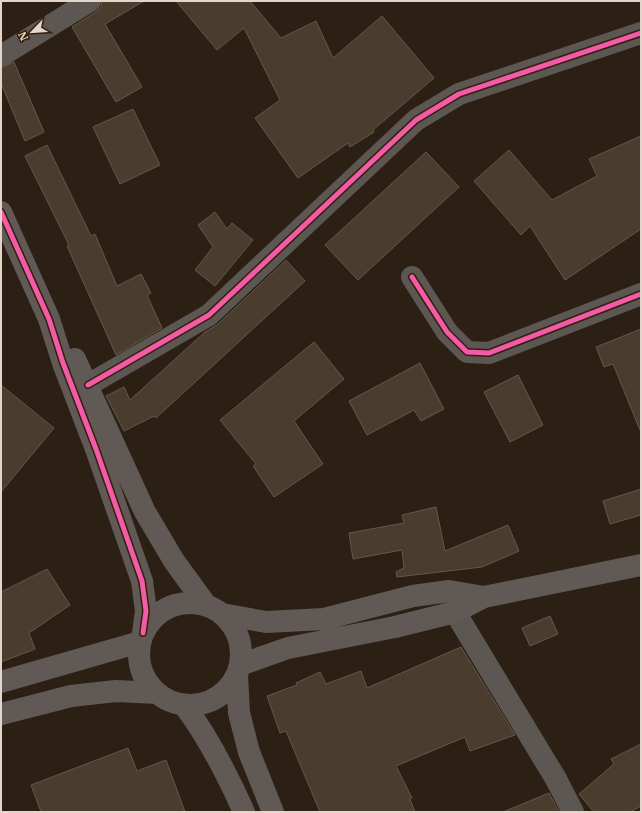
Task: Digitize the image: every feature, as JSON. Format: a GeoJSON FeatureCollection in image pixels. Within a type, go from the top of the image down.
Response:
{"type":"FeatureCollection","features":[{"type":"Feature","properties":{"kind":"main road"},"geometry":{"type":"LineString","coordinates":[[1,212],[49,319],[63,363],[96,449],[142,581],[146,611],[141,638],[139,661],[151,687],[157,693],[174,702],[184,705],[202,704],[211,701],[226,690],[238,670],[288,648],[395,627],[455,612],[484,597],[641,565]]}},
{"type":"Feature","properties":{"kind":"main road"},"geometry":{"type":"LineString","coordinates":[[49,319],[75,358],[145,512],[174,561],[214,609],[232,625],[238,637],[241,646],[238,670],[239,714],[248,752],[273,812]]}},
{"type":"Feature","properties":{"kind":"main road"},"geometry":{"type":"LineString","coordinates":[[1,682],[141,638],[153,618],[169,607],[187,602],[266,622],[324,619],[413,596],[449,591],[484,597]]}},
{"type":"Feature","properties":{"kind":"main road"},"geometry":{"type":"LineString","coordinates":[[1,714],[71,696],[116,691],[157,693]]}},
{"type":"Feature","properties":{"kind":"main road"},"geometry":{"type":"LineString","coordinates":[[184,705],[200,726],[223,765],[244,812]]}},
{"type":"Feature","properties":{"kind":"street"},"geometry":{"type":"LineString","coordinates":[[1,56],[90,1]]}},
{"type":"Feature","properties":{"kind":"street"},"geometry":{"type":"LineString","coordinates":[[88,385],[209,315],[416,120],[459,94],[641,33]]}},
{"type":"Feature","properties":{"kind":"street"},"geometry":{"type":"LineString","coordinates":[[412,277],[447,332],[467,352],[489,353],[641,294]]}},
{"type":"Feature","properties":{"kind":"street"},"geometry":{"type":"LineString","coordinates":[[455,612],[552,772],[573,812]]}},
{"type":"Feature","properties":{"kind":"building"},"geometry":{"type":"Polygon","coordinates":[[[102,1],[144,1],[105,24],[142,87],[116,102],[72,27],[97,11],[101,7],[102,1]]]}},
{"type":"Feature","properties":{"kind":"building"},"geometry":{"type":"Polygon","coordinates":[[[176,1],[250,1],[281,38],[316,21],[333,58],[382,16],[434,78],[373,130],[374,132],[350,147],[348,143],[298,178],[255,118],[280,100],[244,28],[217,50],[176,1]]]}},
{"type":"Feature","properties":{"kind":"building"},"geometry":{"type":"Polygon","coordinates":[[[14,62],[44,132],[25,141],[1,83],[1,68],[14,62]]]}},
{"type":"Feature","properties":{"kind":"building"},"geometry":{"type":"Polygon","coordinates":[[[133,109],[160,165],[120,184],[93,127],[133,109]]]}},
{"type":"Feature","properties":{"kind":"building"},"geometry":{"type":"Polygon","coordinates":[[[641,136],[641,229],[565,280],[530,226],[521,235],[474,181],[509,150],[552,200],[597,176],[589,159],[641,136]]]}},
{"type":"Feature","properties":{"kind":"building"},"geometry":{"type":"Polygon","coordinates":[[[47,145],[91,236],[95,234],[117,286],[141,274],[151,293],[147,295],[162,328],[116,355],[67,246],[69,245],[25,156],[47,145]]]}},
{"type":"Feature","properties":{"kind":"building"},"geometry":{"type":"Polygon","coordinates":[[[426,152],[459,187],[358,280],[325,245],[426,152]]]}},
{"type":"Feature","properties":{"kind":"building"},"geometry":{"type":"Polygon","coordinates":[[[215,212],[227,229],[232,223],[253,240],[215,286],[195,270],[213,247],[198,225],[215,212]]]}},
{"type":"Feature","properties":{"kind":"building"},"geometry":{"type":"Polygon","coordinates":[[[286,260],[305,281],[156,418],[154,416],[124,431],[106,396],[124,387],[130,400],[205,332],[218,324],[286,260]]]}},
{"type":"Feature","properties":{"kind":"building"},"geometry":{"type":"Polygon","coordinates":[[[641,329],[640,430],[613,364],[604,367],[596,347],[641,329]]]}},
{"type":"Feature","properties":{"kind":"building"},"geometry":{"type":"Polygon","coordinates":[[[314,342],[344,379],[294,421],[323,464],[274,497],[253,466],[256,464],[220,420],[314,342]]]}},
{"type":"Feature","properties":{"kind":"building"},"geometry":{"type":"Polygon","coordinates":[[[420,363],[444,409],[421,421],[414,410],[367,435],[349,401],[420,363]]]}},
{"type":"Feature","properties":{"kind":"building"},"geometry":{"type":"Polygon","coordinates":[[[518,375],[543,425],[510,442],[484,392],[518,375]]]}},
{"type":"Feature","properties":{"kind":"building"},"geometry":{"type":"Polygon","coordinates":[[[1,385],[54,428],[1,492],[1,385]]]}},
{"type":"Feature","properties":{"kind":"building"},"geometry":{"type":"Polygon","coordinates":[[[641,489],[641,515],[610,524],[603,501],[641,489]]]}},
{"type":"Feature","properties":{"kind":"building"},"geometry":{"type":"Polygon","coordinates":[[[436,507],[445,551],[508,525],[519,551],[482,567],[397,577],[396,572],[404,568],[402,550],[353,559],[349,533],[404,523],[402,515],[436,507]]]}},
{"type":"Feature","properties":{"kind":"building"},"geometry":{"type":"Polygon","coordinates":[[[47,569],[70,605],[29,633],[35,649],[1,662],[1,592],[47,569]]]}},
{"type":"Feature","properties":{"kind":"building"},"geometry":{"type":"Polygon","coordinates":[[[550,616],[558,634],[530,646],[522,628],[550,616]]]}},
{"type":"Feature","properties":{"kind":"building"},"geometry":{"type":"Polygon","coordinates":[[[461,647],[515,735],[470,751],[465,737],[396,766],[412,798],[410,799],[415,812],[320,812],[286,731],[280,733],[267,696],[297,685],[296,683],[320,672],[326,684],[361,671],[367,688],[461,647]]]}},
{"type":"Feature","properties":{"kind":"building"},"geometry":{"type":"Polygon","coordinates":[[[641,744],[641,806],[630,812],[594,812],[579,794],[614,764],[611,759],[641,744]]]}},
{"type":"Feature","properties":{"kind":"building"},"geometry":{"type":"Polygon","coordinates":[[[128,748],[137,771],[166,760],[185,812],[41,812],[31,785],[128,748]]]}},
{"type":"Feature","properties":{"kind":"building"},"geometry":{"type":"Polygon","coordinates":[[[549,793],[559,812],[503,812],[549,793]]]}},
{"type":"Feature","properties":{"kind":"cycle path"},"geometry":{"type":"LineString","coordinates":[[88,385],[209,315],[416,120],[459,94],[641,33]]}},
{"type":"Feature","properties":{"kind":"cycle path"},"geometry":{"type":"LineString","coordinates":[[1,212],[49,319],[63,363],[96,449],[142,581],[146,611],[143,633]]}},
{"type":"Feature","properties":{"kind":"cycle path"},"geometry":{"type":"LineString","coordinates":[[412,277],[447,332],[467,352],[489,353],[641,294]]}}]}
